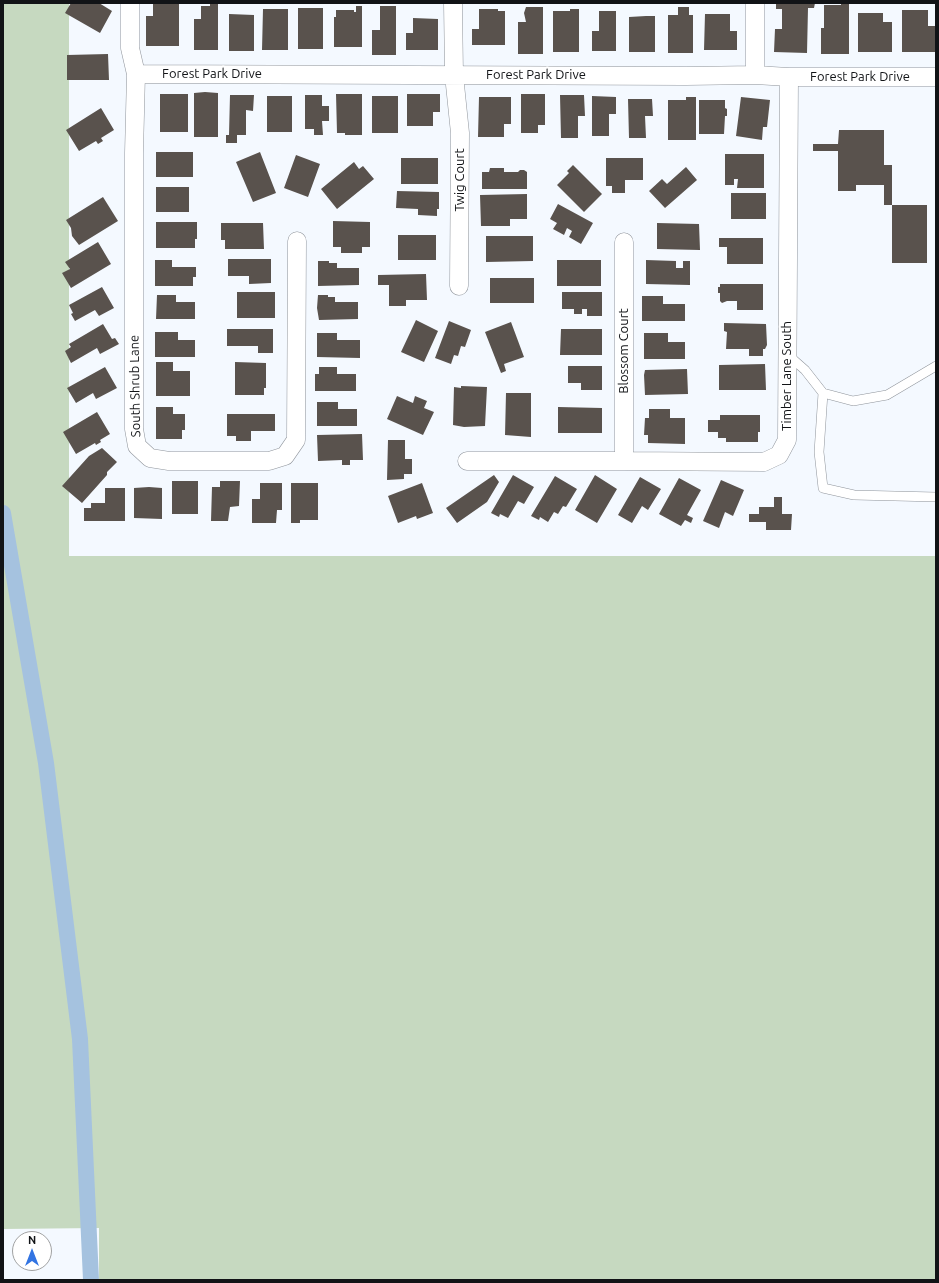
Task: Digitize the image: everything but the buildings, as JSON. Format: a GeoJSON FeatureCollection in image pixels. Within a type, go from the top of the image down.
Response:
{"type":"FeatureCollection","features":[{"type":"Feature","properties":{"kind":"street","name":"South Shrub Lane"},"geometry":{"type":"LineString","coordinates":[[130,3],[130,48],[136,74],[134,153],[134,429],[137,446],[150,458],[169,461],[269,460],[285,456],[296,440],[297,241]]}},
{"type":"Feature","properties":{"kind":"street","name":"Twig Court"},"geometry":{"type":"LineString","coordinates":[[453,3],[454,75],[460,134],[459,286]]}},
{"type":"Feature","properties":{"kind":"street"},"geometry":{"type":"LineString","coordinates":[[755,3],[755,75]]}},
{"type":"Feature","properties":{"kind":"street","name":"Forest Park Drive"},"geometry":{"type":"LineString","coordinates":[[136,74],[755,75],[788,78],[936,77]]}},
{"type":"Feature","properties":{"kind":"street","name":"Timber Lane South"},"geometry":{"type":"LineString","coordinates":[[467,461],[624,460],[764,462],[779,455],[787,440],[788,78]]}},
{"type":"Feature","properties":{"kind":"street","name":"Blossom Court"},"geometry":{"type":"LineString","coordinates":[[624,242],[624,460]]}},
{"type":"Feature","properties":{"kind":"lane"},"geometry":{"type":"LineString","coordinates":[[787,355],[805,370],[823,393],[852,401],[887,395],[936,366]]}},
{"type":"Feature","properties":{"kind":"lane"},"geometry":{"type":"LineString","coordinates":[[823,393],[819,452],[823,488],[854,495],[936,497]]}},
{"type":"Feature","properties":{"kind":"green space"},"geometry":{"type":"Polygon","coordinates":[[[3,3],[69,3],[69,556],[936,556],[936,1280],[99,1280],[99,1228],[3,1229],[3,3]]]}},
{"type":"Feature","properties":{"kind":"waterway"},"geometry":{"type":"LineString","coordinates":[[3,513],[46,763],[80,1039],[91,1280]]}}]}
